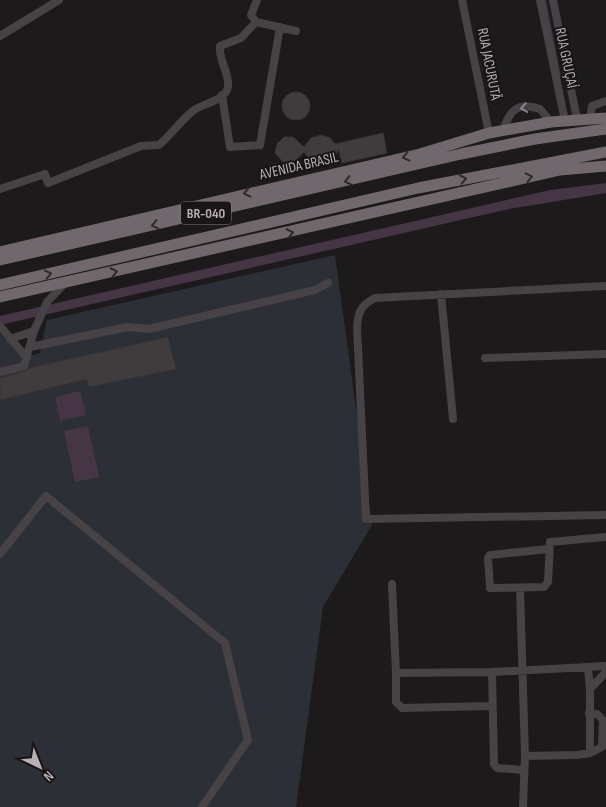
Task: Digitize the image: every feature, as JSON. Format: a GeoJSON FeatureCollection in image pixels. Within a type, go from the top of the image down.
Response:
{"type":"FeatureCollection","features":[{"type":"Feature","properties":{"kind":"highway","name":"AVENIDA BRASIL"},"geometry":{"type":"LineString","coordinates":[[0,252],[420,154],[489,133],[551,122],[606,118]]}},
{"type":"Feature","properties":{"kind":"highway"},"geometry":{"type":"LineString","coordinates":[[412,166],[438,156],[522,135],[575,125],[590,119]]}},
{"type":"Feature","properties":{"kind":"highway","name":"AVENIDA BRASIL"},"geometry":{"type":"LineString","coordinates":[[0,260],[535,139],[606,129]]}},
{"type":"Feature","properties":{"kind":"highway","name":"BR-040"},"geometry":{"type":"LineString","coordinates":[[0,285],[477,176],[606,152]]}},
{"type":"Feature","properties":{"kind":"highway"},"geometry":{"type":"LineString","coordinates":[[0,297],[560,170],[606,166]]}},
{"type":"Feature","properties":{"kind":"highway"},"geometry":{"type":"LineString","coordinates":[[297,218],[430,199]]}},
{"type":"Feature","properties":{"kind":"street"},"geometry":{"type":"LineString","coordinates":[[0,36],[59,0]]}},
{"type":"Feature","properties":{"kind":"street"},"geometry":{"type":"LineString","coordinates":[[257,0],[251,15],[256,22],[296,31]]}},
{"type":"Feature","properties":{"kind":"street","name":"RUA JACURUTÃ"},"geometry":{"type":"LineString","coordinates":[[462,0],[489,133]]}},
{"type":"Feature","properties":{"kind":"street","name":"RUA GRUÇAÍ"},"geometry":{"type":"LineString","coordinates":[[540,0],[571,120]]}},
{"type":"Feature","properties":{"kind":"street","name":"RUA GRUÇAÍ"},"geometry":{"type":"LineString","coordinates":[[553,0],[571,120]]}},
{"type":"Feature","properties":{"kind":"street"},"geometry":{"type":"LineString","coordinates":[[0,189],[45,174],[48,183],[141,146],[159,146],[194,110],[222,96],[226,92],[228,81],[219,52],[220,46],[241,38],[256,22]]}},
{"type":"Feature","properties":{"kind":"street"},"geometry":{"type":"LineString","coordinates":[[222,96],[230,147],[260,145],[280,27]]}},
{"type":"Feature","properties":{"kind":"street"},"geometry":{"type":"LineString","coordinates":[[590,119],[592,106],[606,101]]}},
{"type":"Feature","properties":{"kind":"street"},"geometry":{"type":"LineString","coordinates":[[504,130],[509,114],[518,108],[526,106],[540,108],[551,122]]}},
{"type":"Feature","properties":{"kind":"street"},"geometry":{"type":"LineString","coordinates":[[0,372],[24,366],[34,332],[47,302],[66,282]]}},
{"type":"Feature","properties":{"kind":"street"},"geometry":{"type":"LineString","coordinates":[[30,348],[128,327],[149,329],[315,290],[328,283]]}},
{"type":"Feature","properties":{"kind":"street"},"geometry":{"type":"LineString","coordinates":[[606,286],[376,298],[367,303],[358,312],[366,518],[606,515]]}},
{"type":"Feature","properties":{"kind":"street"},"geometry":{"type":"LineString","coordinates":[[441,294],[453,419]]}},
{"type":"Feature","properties":{"kind":"street"},"geometry":{"type":"LineString","coordinates":[[2,329],[27,358]]}},
{"type":"Feature","properties":{"kind":"street"},"geometry":{"type":"LineString","coordinates":[[10,338],[34,332]]}},
{"type":"Feature","properties":{"kind":"street"},"geometry":{"type":"LineString","coordinates":[[485,358],[606,354]]}},
{"type":"Feature","properties":{"kind":"street"},"geometry":{"type":"LineString","coordinates":[[0,554],[46,496],[225,643],[248,740],[202,807]]}},
{"type":"Feature","properties":{"kind":"street"},"geometry":{"type":"LineString","coordinates":[[548,549],[490,554],[488,558],[490,588],[520,588],[547,585],[548,549],[552,541],[606,537]]}},
{"type":"Feature","properties":{"kind":"street"},"geometry":{"type":"LineString","coordinates":[[392,584],[396,702],[402,708],[492,706]]}},
{"type":"Feature","properties":{"kind":"street"},"geometry":{"type":"LineString","coordinates":[[520,588],[524,756],[523,807]]}},
{"type":"Feature","properties":{"kind":"street"},"geometry":{"type":"LineString","coordinates":[[396,673],[492,672],[606,666]]}},
{"type":"Feature","properties":{"kind":"street"},"geometry":{"type":"LineString","coordinates":[[588,668],[590,689],[590,753]]}},
{"type":"Feature","properties":{"kind":"street"},"geometry":{"type":"LineString","coordinates":[[492,672],[494,764],[502,770],[524,770]]}},
{"type":"Feature","properties":{"kind":"street"},"geometry":{"type":"LineString","coordinates":[[590,689],[606,672]]}},
{"type":"Feature","properties":{"kind":"street"},"geometry":{"type":"LineString","coordinates":[[524,756],[577,755],[590,753],[602,747],[603,720],[597,714],[589,713]]}},
{"type":"Feature","properties":{"kind":"shaded area"},"geometry":{"type":"Polygon","coordinates":[[[606,183],[606,193],[509,209],[0,325],[0,316],[550,190],[606,183]]]}},
{"type":"Feature","properties":{"kind":"shaded area"},"geometry":{"type":"Polygon","coordinates":[[[335,255],[372,525],[323,607],[296,807],[0,807],[0,333],[23,357],[40,353],[47,320],[335,255]]]}},
{"type":"Feature","properties":{"kind":"shaded area"},"geometry":{"type":"Polygon","coordinates":[[[80,391],[86,415],[60,421],[55,397],[80,391]]]}},
{"type":"Feature","properties":{"kind":"shaded area"},"geometry":{"type":"Polygon","coordinates":[[[88,426],[99,477],[75,482],[64,431],[88,426]]]}},
{"type":"Feature","properties":{"kind":"building"},"geometry":{"type":"Polygon","coordinates":[[[296,92],[306,96],[310,106],[306,116],[296,120],[286,116],[282,106],[286,96],[296,92]]]}},
{"type":"Feature","properties":{"kind":"building"},"geometry":{"type":"Polygon","coordinates":[[[383,133],[387,153],[342,163],[339,150],[330,161],[321,164],[311,161],[304,152],[293,163],[284,163],[275,153],[277,144],[284,137],[293,137],[304,147],[311,138],[321,135],[330,138],[335,144],[383,133]]]}},
{"type":"Feature","properties":{"kind":"building"},"geometry":{"type":"Polygon","coordinates":[[[168,337],[176,369],[89,387],[87,379],[0,400],[0,378],[25,371],[29,368],[168,337]]]}},
{"type":"Feature","properties":{"kind":"waterway"},"geometry":{"type":"LineString","coordinates":[[545,0],[560,77]]}}]}
